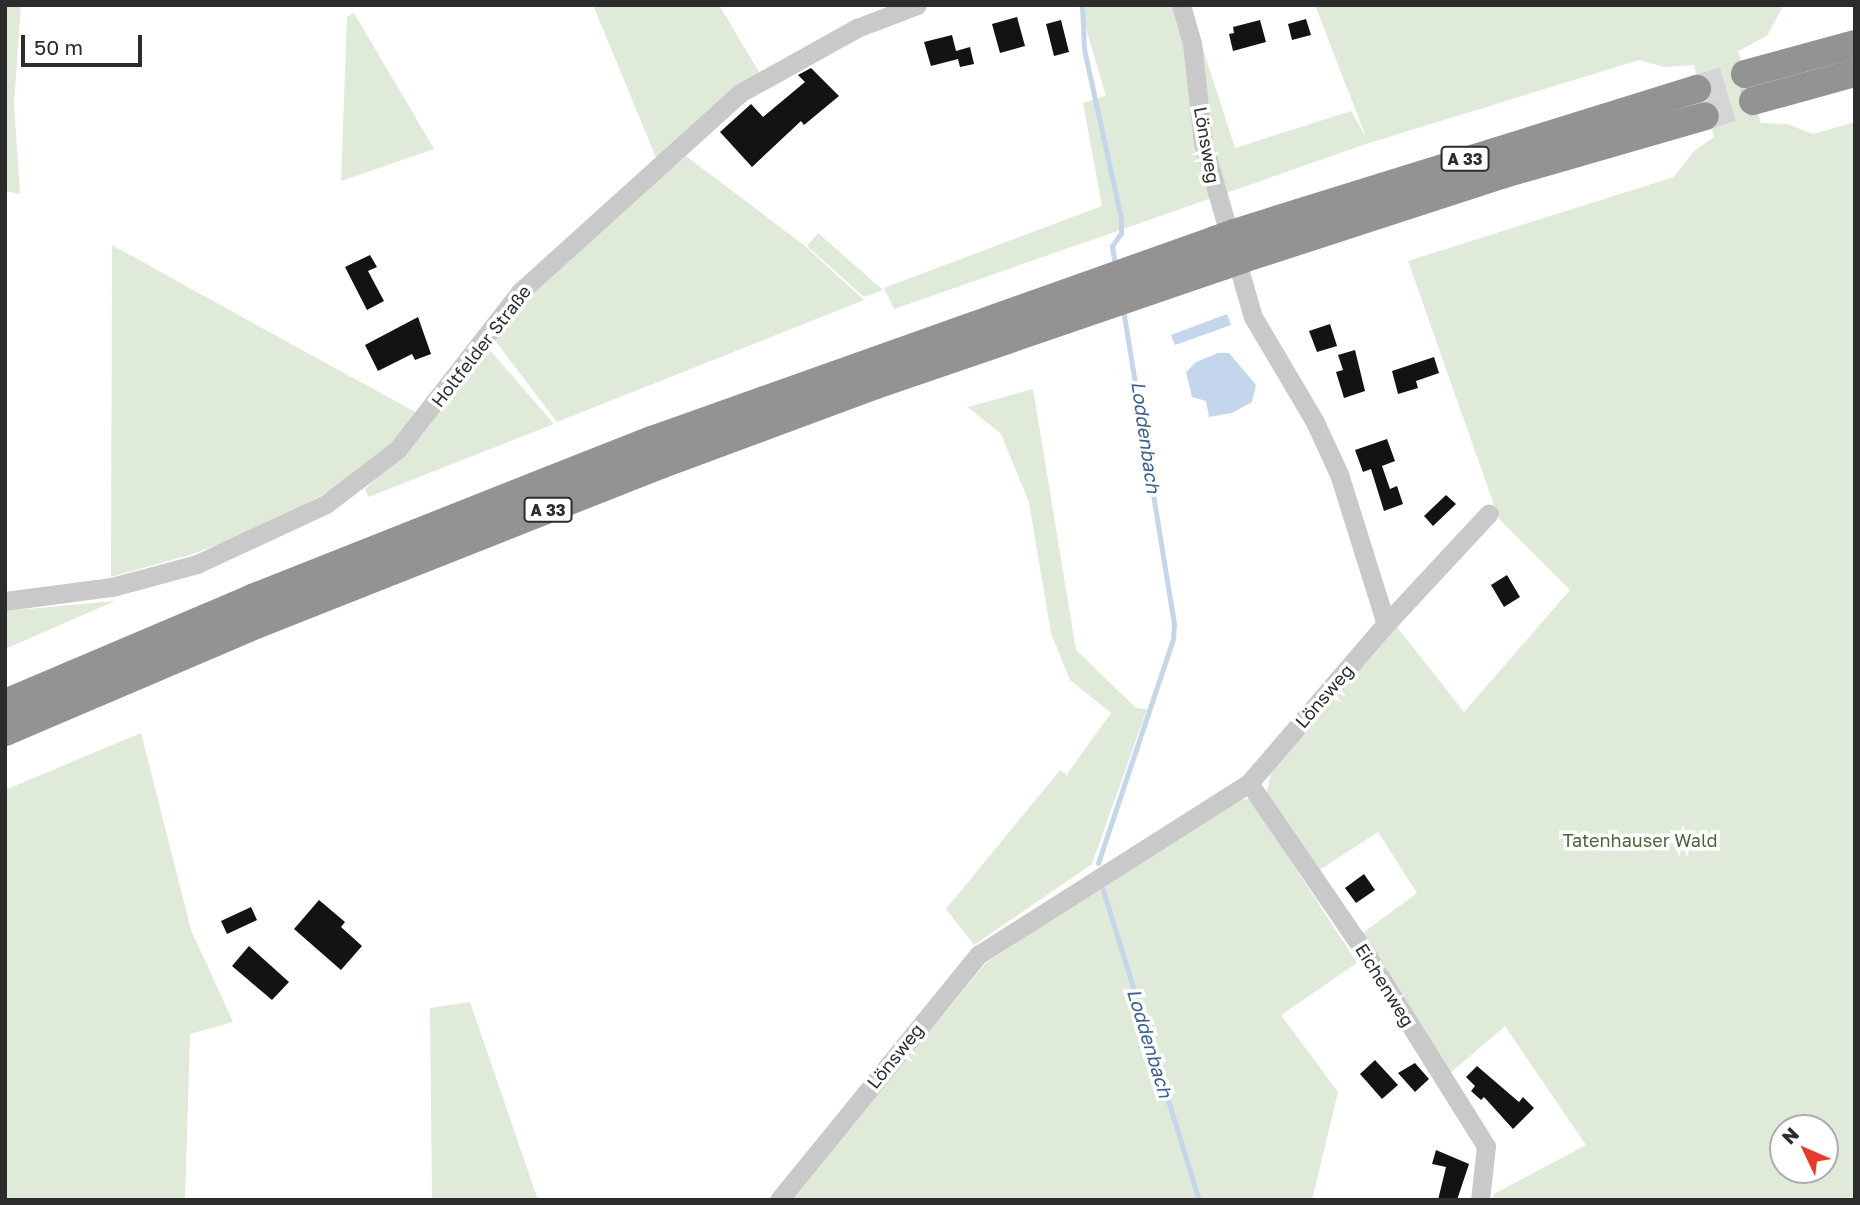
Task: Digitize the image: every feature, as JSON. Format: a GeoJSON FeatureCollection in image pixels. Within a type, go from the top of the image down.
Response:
{"type":"FeatureCollection","features":[{"type":"Feature","properties":{"kind":"highway"},"geometry":{"type":"LineString","coordinates":[[1745,74],[1855,44]]}},
{"type":"Feature","properties":{"kind":"highway"},"geometry":{"type":"LineString","coordinates":[[1753,101],[1855,73]]}},
{"type":"Feature","properties":{"kind":"highway","name":"A 33"},"geometry":{"type":"LineString","coordinates":[[5,703],[252,598],[652,440],[1097,294],[1697,89]]}},
{"type":"Feature","properties":{"kind":"highway","name":"A 33"},"geometry":{"type":"LineString","coordinates":[[1229,249],[1705,116]]}},
{"type":"Feature","properties":{"kind":"highway","name":"A 33"},"geometry":{"type":"LineString","coordinates":[[5,732],[256,625],[1097,294]]}},
{"type":"Feature","properties":{"kind":"street","name":"Holtfelder Straße"},"geometry":{"type":"LineString","coordinates":[[5,601],[112,587],[197,564],[326,504],[397,450],[521,291],[740,93],[857,28],[917,5]]}},
{"type":"Feature","properties":{"kind":"street","name":"Lönsweg"},"geometry":{"type":"LineString","coordinates":[[779,1200],[978,955],[1250,783],[1386,624],[1339,474],[1314,420],[1253,317],[1203,142],[1192,43],[1181,5]]}},
{"type":"Feature","properties":{"kind":"street"},"geometry":{"type":"LineString","coordinates":[[1386,624],[1489,513]]}},
{"type":"Feature","properties":{"kind":"street","name":"Eichenweg"},"geometry":{"type":"LineString","coordinates":[[1250,783],[1364,951],[1486,1146],[1480,1200]]}},
{"type":"Feature","properties":{"kind":"green space"},"geometry":{"type":"Polygon","coordinates":[[[5,5],[21,5],[14,103],[20,194],[5,191],[5,5]]]}},
{"type":"Feature","properties":{"kind":"green space"},"geometry":{"type":"Polygon","coordinates":[[[593,5],[719,5],[759,72],[657,160],[593,5]]]}},
{"type":"Feature","properties":{"kind":"green space","name":"Tatenhauser Wald"},"geometry":{"type":"Polygon","coordinates":[[[1079,5],[1173,5],[1193,18],[1235,148],[1351,111],[1366,137],[1315,5],[1784,5],[1767,36],[1738,51],[1761,123],[1787,124],[1813,134],[1855,122],[1855,1200],[1492,1200],[1494,1194],[1586,1145],[1505,1026],[1448,1075],[1360,935],[1417,893],[1378,832],[1318,871],[1266,795],[1272,768],[1396,626],[1464,712],[1570,590],[1499,519],[1408,261],[1674,177],[1693,152],[1714,137],[1694,65],[1664,67],[1639,60],[1369,143],[894,309],[884,288],[1102,206],[1083,103],[1106,96],[1079,5]]]}},
{"type":"Feature","properties":{"kind":"green space"},"geometry":{"type":"Polygon","coordinates":[[[354,13],[434,149],[341,181],[347,17],[354,13]]]}},
{"type":"Feature","properties":{"kind":"green space"},"geometry":{"type":"Polygon","coordinates":[[[686,156],[805,246],[864,300],[557,422],[490,334],[607,222],[686,156]]]}},
{"type":"Feature","properties":{"kind":"green space"},"geometry":{"type":"Polygon","coordinates":[[[818,233],[883,290],[864,297],[807,246],[818,233]]]}},
{"type":"Feature","properties":{"kind":"green space"},"geometry":{"type":"Polygon","coordinates":[[[112,245],[419,414],[390,448],[341,485],[259,529],[193,554],[111,577],[112,245]]]}},
{"type":"Feature","properties":{"kind":"green space"},"geometry":{"type":"Polygon","coordinates":[[[488,348],[554,424],[368,497],[365,489],[396,460],[488,348]]]}},
{"type":"Feature","properties":{"kind":"green space"},"geometry":{"type":"Polygon","coordinates":[[[1033,389],[1076,650],[1136,708],[1147,709],[1092,864],[974,945],[946,909],[1060,770],[1071,778],[1067,774],[1111,713],[1070,680],[1051,633],[1029,502],[1001,434],[968,407],[1033,389]]]}},
{"type":"Feature","properties":{"kind":"green space"},"geometry":{"type":"Polygon","coordinates":[[[115,601],[5,649],[5,611],[115,601]]]}},
{"type":"Feature","properties":{"kind":"green space"},"geometry":{"type":"Polygon","coordinates":[[[141,733],[191,930],[233,1022],[190,1034],[185,1200],[5,1200],[5,790],[141,733]]]}},
{"type":"Feature","properties":{"kind":"green space"},"geometry":{"type":"Polygon","coordinates":[[[1251,799],[1357,963],[1281,1015],[1338,1092],[1312,1200],[788,1200],[986,963],[1232,800],[1251,799]]]}},
{"type":"Feature","properties":{"kind":"green space"},"geometry":{"type":"Polygon","coordinates":[[[470,1002],[538,1200],[432,1200],[430,1008],[470,1002]]]}},
{"type":"Feature","properties":{"kind":"water"},"geometry":{"type":"Polygon","coordinates":[[[1227,314],[1231,325],[1175,345],[1171,335],[1227,314]]]}},
{"type":"Feature","properties":{"kind":"water"},"geometry":{"type":"Polygon","coordinates":[[[1218,353],[1229,353],[1256,385],[1252,402],[1232,413],[1209,417],[1206,401],[1192,397],[1186,372],[1196,362],[1218,353]]]}},
{"type":"Feature","properties":{"kind":"building"},"geometry":{"type":"Polygon","coordinates":[[[1017,17],[1025,46],[1000,53],[992,24],[1017,17]]]}},
{"type":"Feature","properties":{"kind":"building"},"geometry":{"type":"Polygon","coordinates":[[[1306,19],[1311,35],[1292,40],[1288,24],[1306,19]]]}},
{"type":"Feature","properties":{"kind":"building"},"geometry":{"type":"Polygon","coordinates":[[[1061,20],[1069,52],[1054,56],[1046,24],[1061,20]]]}},
{"type":"Feature","properties":{"kind":"building"},"geometry":{"type":"Polygon","coordinates":[[[1260,20],[1266,42],[1233,51],[1229,34],[1234,33],[1233,27],[1260,20]]]}},
{"type":"Feature","properties":{"kind":"building"},"geometry":{"type":"Polygon","coordinates":[[[952,35],[956,51],[970,47],[974,64],[960,67],[958,59],[931,66],[924,42],[952,35]]]}},
{"type":"Feature","properties":{"kind":"building"},"geometry":{"type":"Polygon","coordinates":[[[811,68],[839,96],[804,125],[801,121],[752,167],[720,132],[751,104],[763,117],[805,82],[798,75],[811,68]]]}},
{"type":"Feature","properties":{"kind":"building"},"geometry":{"type":"Polygon","coordinates":[[[370,255],[377,267],[368,271],[384,301],[367,310],[345,267],[370,255]]]}},
{"type":"Feature","properties":{"kind":"building"},"geometry":{"type":"Polygon","coordinates":[[[418,317],[431,354],[415,360],[412,354],[378,371],[365,345],[418,317]]]}},
{"type":"Feature","properties":{"kind":"building"},"geometry":{"type":"Polygon","coordinates":[[[1330,324],[1337,346],[1317,352],[1309,331],[1330,324]]]}},
{"type":"Feature","properties":{"kind":"building"},"geometry":{"type":"Polygon","coordinates":[[[1355,350],[1365,391],[1344,398],[1336,372],[1343,370],[1338,355],[1355,350]]]}},
{"type":"Feature","properties":{"kind":"building"},"geometry":{"type":"Polygon","coordinates":[[[1434,357],[1439,373],[1416,381],[1418,388],[1398,394],[1392,371],[1434,357]]]}},
{"type":"Feature","properties":{"kind":"building"},"geometry":{"type":"Polygon","coordinates":[[[1387,439],[1395,461],[1382,466],[1390,489],[1397,486],[1403,504],[1384,511],[1371,469],[1363,472],[1355,450],[1387,439]]]}},
{"type":"Feature","properties":{"kind":"building"},"geometry":{"type":"Polygon","coordinates":[[[1446,495],[1456,504],[1433,526],[1424,516],[1446,495]]]}},
{"type":"Feature","properties":{"kind":"building"},"geometry":{"type":"Polygon","coordinates":[[[1507,575],[1520,597],[1504,607],[1491,585],[1507,575]]]}},
{"type":"Feature","properties":{"kind":"building"},"geometry":{"type":"Polygon","coordinates":[[[1364,874],[1375,890],[1356,903],[1345,888],[1364,874]]]}},
{"type":"Feature","properties":{"kind":"building"},"geometry":{"type":"Polygon","coordinates":[[[319,900],[345,922],[341,927],[362,946],[341,970],[294,929],[319,900]]]}},
{"type":"Feature","properties":{"kind":"building"},"geometry":{"type":"Polygon","coordinates":[[[251,907],[257,920],[227,934],[221,921],[251,907]]]}},
{"type":"Feature","properties":{"kind":"building"},"geometry":{"type":"Polygon","coordinates":[[[249,946],[289,982],[272,1000],[232,966],[249,946]]]}},
{"type":"Feature","properties":{"kind":"building"},"geometry":{"type":"Polygon","coordinates":[[[1375,1060],[1398,1085],[1382,1099],[1360,1074],[1375,1060]]]}},
{"type":"Feature","properties":{"kind":"building"},"geometry":{"type":"Polygon","coordinates":[[[1415,1063],[1429,1079],[1415,1092],[1398,1073],[1415,1063]]]}},
{"type":"Feature","properties":{"kind":"building"},"geometry":{"type":"Polygon","coordinates":[[[1477,1066],[1519,1102],[1523,1097],[1534,1108],[1513,1129],[1484,1097],[1481,1100],[1471,1091],[1475,1086],[1466,1077],[1477,1066]]]}},
{"type":"Feature","properties":{"kind":"building"},"geometry":{"type":"Polygon","coordinates":[[[1436,1150],[1469,1164],[1457,1200],[1438,1200],[1446,1167],[1432,1164],[1436,1150]]]}},
{"type":"Feature","properties":{"kind":"waterway","name":"Loddenbach"},"geometry":{"type":"LineString","coordinates":[[1082,5],[1084,49],[1121,218],[1121,233],[1112,246],[1115,265]]}},
{"type":"Feature","properties":{"kind":"waterway","name":"Loddenbach"},"geometry":{"type":"LineString","coordinates":[[1098,863],[1173,639],[1174,624],[1123,309]]}},
{"type":"Feature","properties":{"kind":"waterway","name":"Loddenbach"},"geometry":{"type":"LineString","coordinates":[[1102,887],[1199,1200]]}},
{"type":"Feature","properties":{"kind":"tunnel"},"geometry":{"type":"LineString","coordinates":[[1697,89],[1745,74]]}},
{"type":"Feature","properties":{"kind":"tunnel"},"geometry":{"type":"LineString","coordinates":[[1705,116],[1753,101]]}}]}
